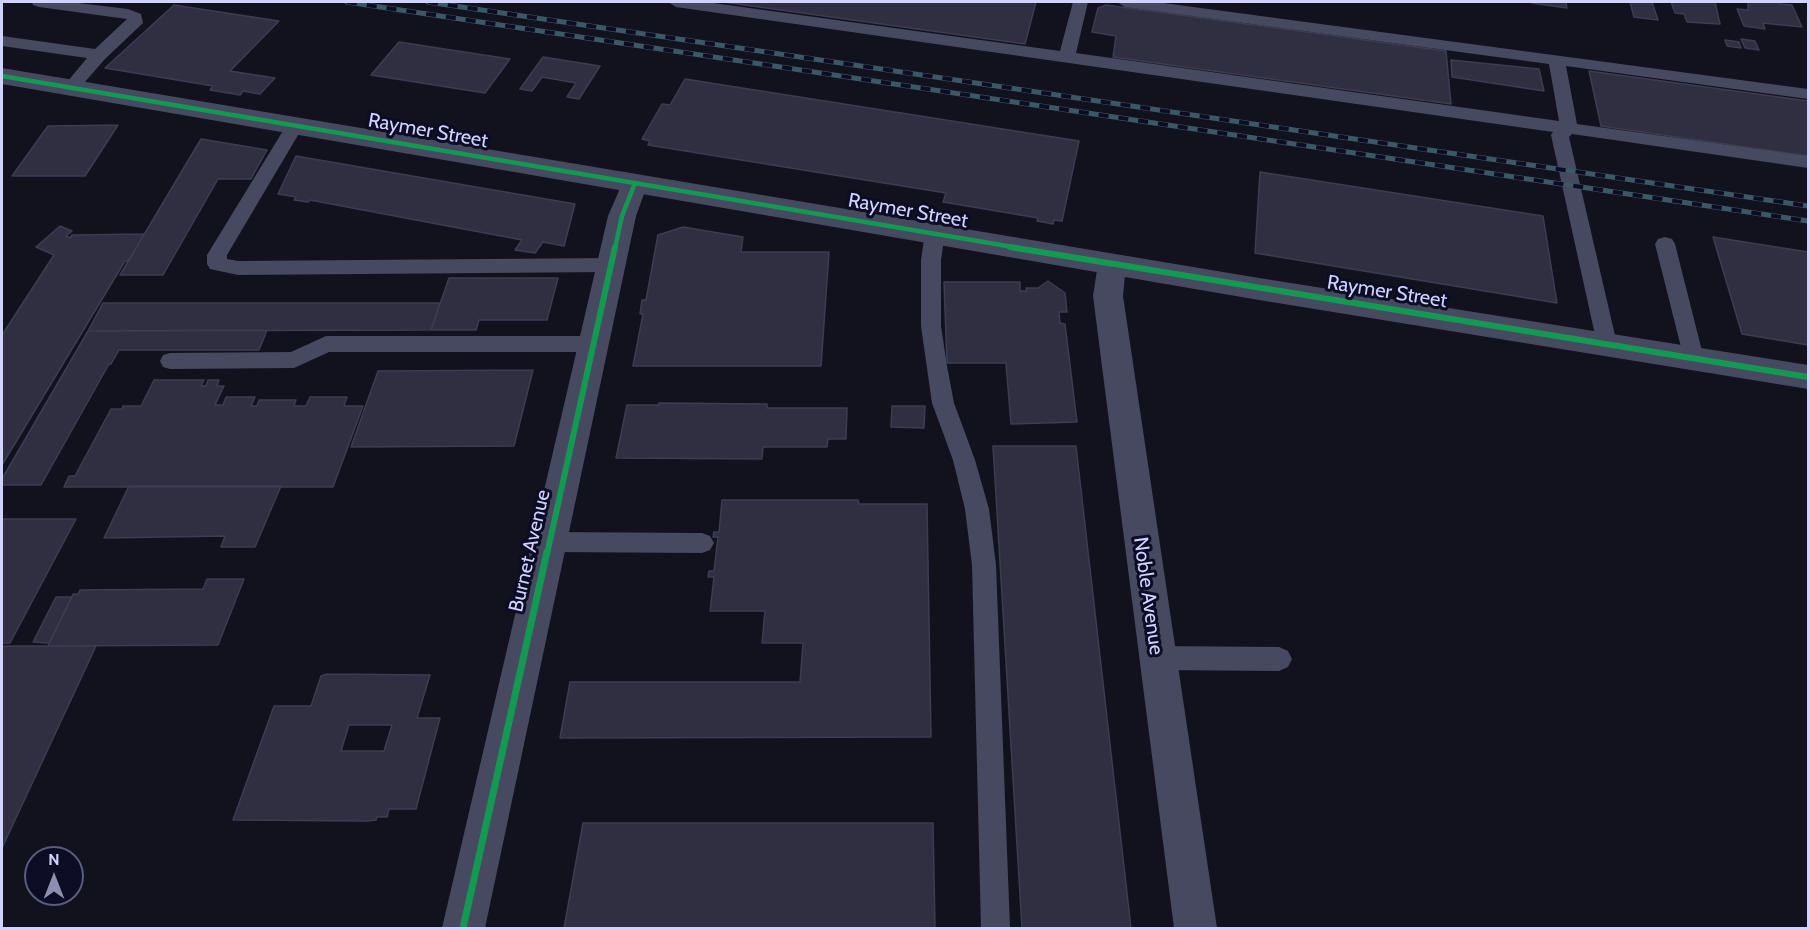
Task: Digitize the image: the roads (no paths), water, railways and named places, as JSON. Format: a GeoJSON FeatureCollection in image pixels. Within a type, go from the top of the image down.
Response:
{"type":"FeatureCollection","features":[{"type":"Feature","properties":{"kind":"street","name":"Raymer Street"},"geometry":{"type":"LineString","coordinates":[[3,78],[71,87],[935,232],[1112,264],[1809,377]]}},
{"type":"Feature","properties":{"kind":"street","name":"Burnet Avenue"},"geometry":{"type":"LineString","coordinates":[[463,928],[622,216],[635,183]]}},
{"type":"Feature","properties":{"kind":"street","name":"Noble Avenue"},"geometry":{"type":"LineString","coordinates":[[1112,264],[1108,296],[1156,658],[1196,928]]}},
{"type":"Feature","properties":{"kind":"lane"},"geometry":{"type":"LineString","coordinates":[[39,2],[128,14],[135,17],[135,23],[99,55],[71,87]]}},
{"type":"Feature","properties":{"kind":"lane"},"geometry":{"type":"LineString","coordinates":[[676,2],[1809,162]]}},
{"type":"Feature","properties":{"kind":"lane"},"geometry":{"type":"LineString","coordinates":[[1067,57],[1080,2]]}},
{"type":"Feature","properties":{"kind":"lane"},"geometry":{"type":"LineString","coordinates":[[1125,2],[1809,94]]}},
{"type":"Feature","properties":{"kind":"lane"},"geometry":{"type":"LineString","coordinates":[[2,41],[99,55]]}},
{"type":"Feature","properties":{"kind":"lane"},"geometry":{"type":"LineString","coordinates":[[1556,60],[1569,128]]}},
{"type":"Feature","properties":{"kind":"lane"},"geometry":{"type":"LineString","coordinates":[[295,125],[217,255],[217,264],[238,268],[611,265]]}},
{"type":"Feature","properties":{"kind":"lane"},"geometry":{"type":"LineString","coordinates":[[1569,128],[1560,135],[1607,344]]}},
{"type":"Feature","properties":{"kind":"lane"},"geometry":{"type":"LineString","coordinates":[[935,232],[932,260],[932,326],[936,366],[943,403],[964,460],[977,509],[984,565],[996,928]]}},
{"type":"Feature","properties":{"kind":"lane"},"geometry":{"type":"LineString","coordinates":[[1665,244],[1694,358]]}},
{"type":"Feature","properties":{"kind":"lane"},"geometry":{"type":"LineString","coordinates":[[170,361],[294,360],[326,344],[593,344]]}},
{"type":"Feature","properties":{"kind":"lane"},"geometry":{"type":"LineString","coordinates":[[550,542],[702,543]]}},
{"type":"Feature","properties":{"kind":"lane"},"geometry":{"type":"LineString","coordinates":[[1156,658],[1279,659]]}},
{"type":"Feature","properties":{"kind":"railway"},"geometry":{"type":"LineString","coordinates":[[347,2],[1808,221]]}},
{"type":"Feature","properties":{"kind":"railway"},"geometry":{"type":"LineString","coordinates":[[428,2],[1808,206]]}}]}
